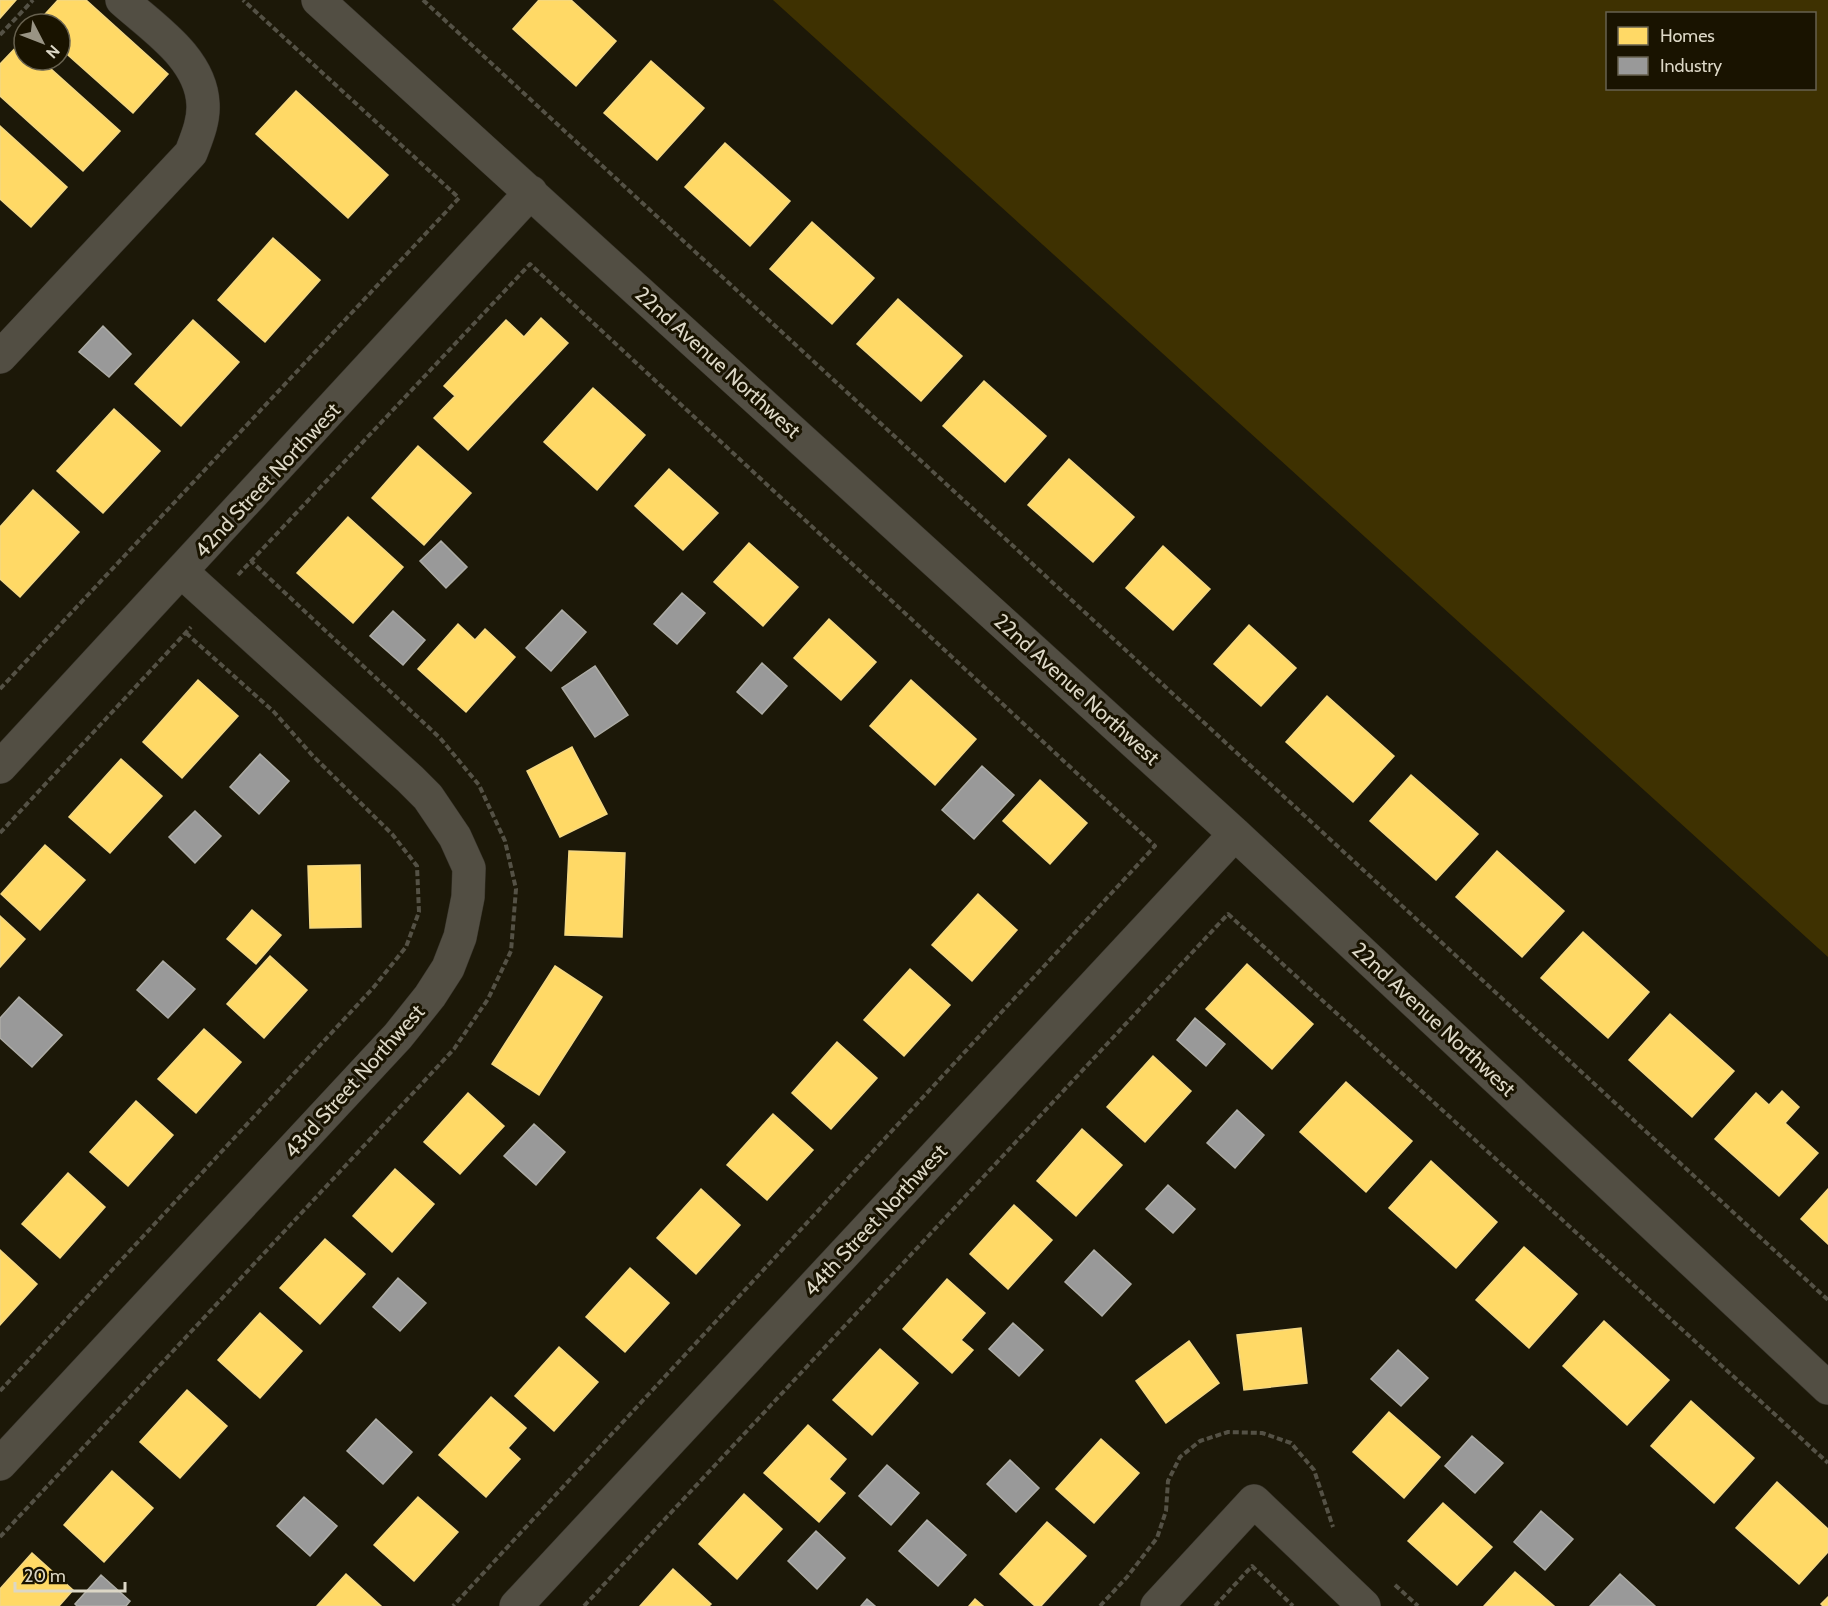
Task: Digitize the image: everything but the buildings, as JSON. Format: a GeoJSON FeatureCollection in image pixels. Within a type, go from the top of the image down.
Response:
{"type":"FeatureCollection","features":[{"type":"Feature","properties":{"kind":"street"},"geometry":{"type":"LineString","coordinates":[[0,357],[191,153],[198,134],[203,103],[198,79],[182,54],[122,0]]}},
{"type":"Feature","properties":{"kind":"street","name":"22nd Avenue Northwest"},"geometry":{"type":"LineString","coordinates":[[318,0],[1235,834],[1828,1388]]}},
{"type":"Feature","properties":{"kind":"street","name":"42nd Street Northwest"},"geometry":{"type":"LineString","coordinates":[[0,767],[531,192]]}},
{"type":"Feature","properties":{"kind":"street","name":"43rd Street Northwest"},"geometry":{"type":"LineString","coordinates":[[0,1464],[398,1036],[430,996],[448,968],[460,937],[468,897],[469,868],[455,837],[428,797],[378,748],[182,572]]}},
{"type":"Feature","properties":{"kind":"street","name":"44th Street Northwest"},"geometry":{"type":"LineString","coordinates":[[516,1606],[1235,834]]}},
{"type":"Feature","properties":{"kind":"street"},"geometry":{"type":"LineString","coordinates":[[1157,1606],[1254,1501],[1364,1606]]}},
{"type":"Feature","properties":{"kind":"path"},"geometry":{"type":"LineString","coordinates":[[0,35],[33,0]]}},
{"type":"Feature","properties":{"kind":"path"},"geometry":{"type":"LineString","coordinates":[[0,689],[459,198],[243,0]]}},
{"type":"Feature","properties":{"kind":"path"},"geometry":{"type":"LineString","coordinates":[[423,0],[1828,1300]]}},
{"type":"Feature","properties":{"kind":"path"},"geometry":{"type":"LineString","coordinates":[[0,1537],[454,1049],[488,999],[511,951],[516,889],[505,841],[479,785],[440,738],[251,561],[530,264],[1155,846],[453,1606]]}},
{"type":"Feature","properties":{"kind":"path"},"geometry":{"type":"LineString","coordinates":[[0,833],[186,633],[274,712],[313,756],[392,834],[417,866],[419,912],[406,947],[373,988],[0,1391]]}},
{"type":"Feature","properties":{"kind":"path"},"geometry":{"type":"LineString","coordinates":[[584,1606],[1228,914],[1828,1463]]}},
{"type":"Feature","properties":{"kind":"path"},"geometry":{"type":"LineString","coordinates":[[1215,1606],[1252,1566],[1293,1606]]}},
{"type":"Feature","properties":{"kind":"shaded area"},"geometry":{"type":"Polygon","coordinates":[[[773,0],[1828,0],[1828,957],[773,0]]]}}]}
